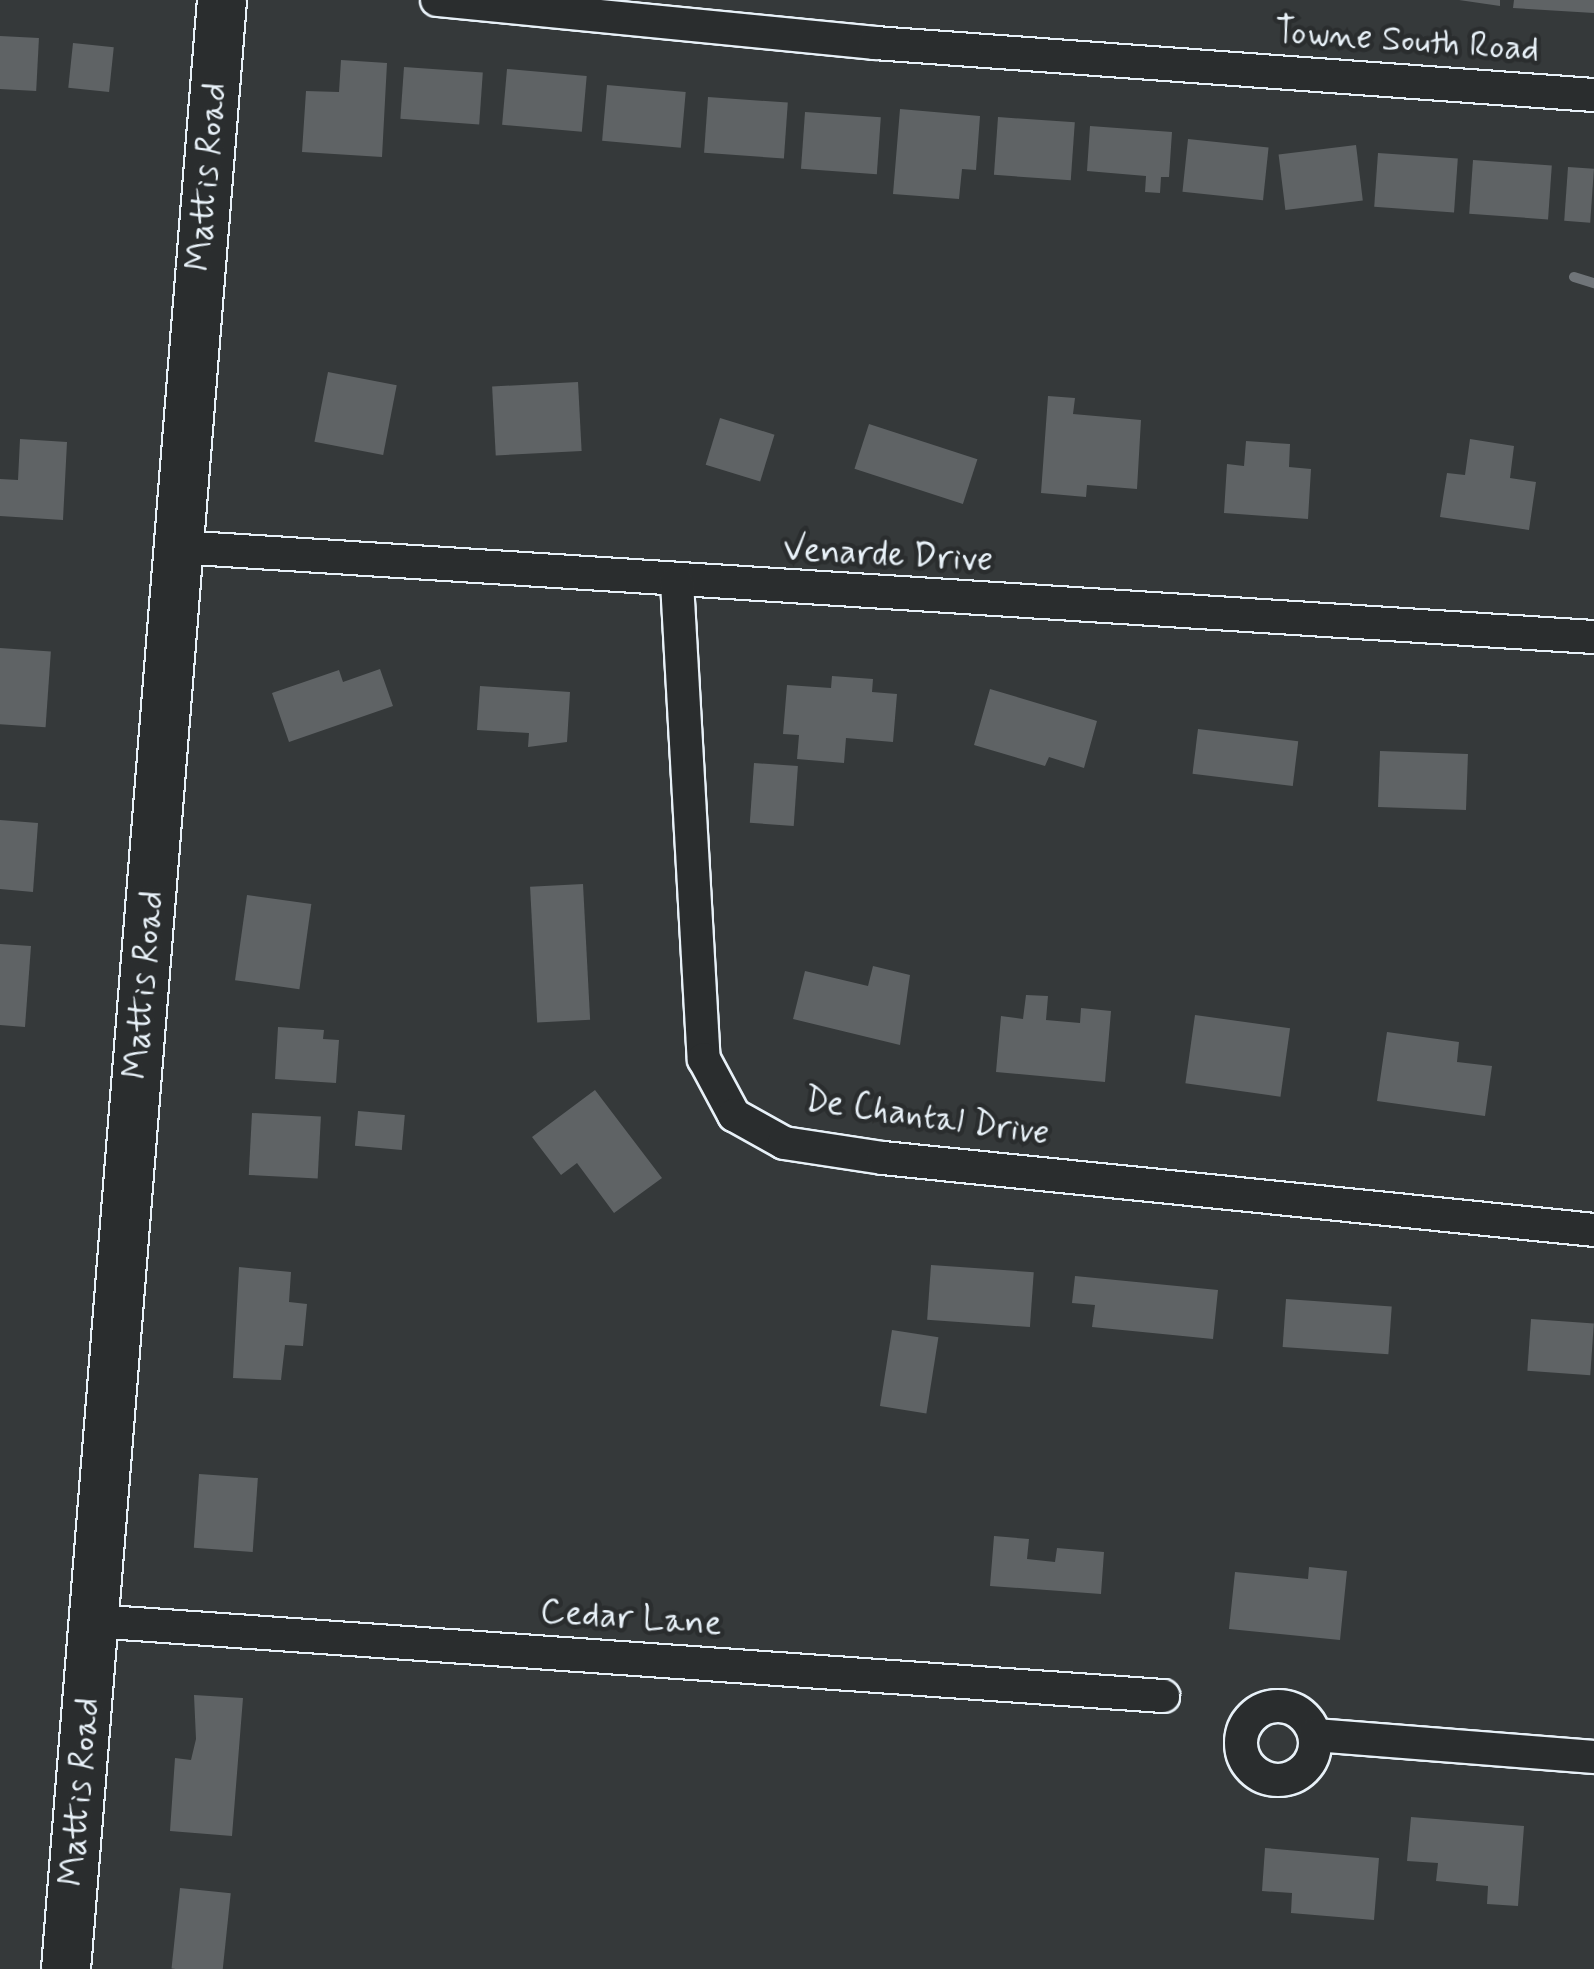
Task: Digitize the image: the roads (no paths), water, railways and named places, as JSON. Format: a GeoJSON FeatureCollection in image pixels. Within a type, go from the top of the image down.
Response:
{"type":"FeatureCollection","features":[{"type":"Feature","properties":{"kind":"main road","name":"Mattis Road"},"geometry":{"type":"LineString","coordinates":[[66,1969],[222,0]]}},
{"type":"Feature","properties":{"kind":"street","name":"Towne South Road"},"geometry":{"type":"LineString","coordinates":[[437,0],[874,43],[1594,95]]}},
{"type":"Feature","properties":{"kind":"street","name":"Venarde Drive"},"geometry":{"type":"LineString","coordinates":[[178,547],[677,582],[1594,637]]}},
{"type":"Feature","properties":{"kind":"street","name":"De Chantal Drive"},"geometry":{"type":"LineString","coordinates":[[677,582],[704,1058],[734,1115],[784,1143],[883,1158],[1594,1230]]}},
{"type":"Feature","properties":{"kind":"street","name":"Cedar Lane"},"geometry":{"type":"LineString","coordinates":[[93,1621],[1163,1696]]}},
{"type":"Feature","properties":{"kind":"street"},"geometry":{"type":"LineString","coordinates":[[1315,1735],[1594,1757]]}},
{"type":"Feature","properties":{"kind":"waterway"},"geometry":{"type":"LineString","coordinates":[[1574,277],[1594,283]]}}]}
